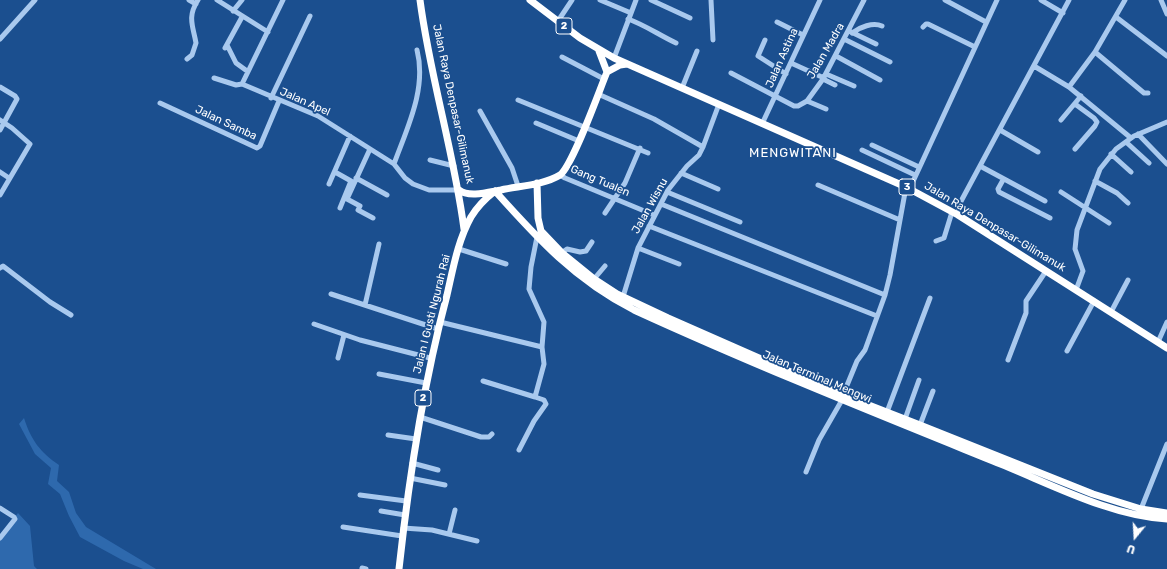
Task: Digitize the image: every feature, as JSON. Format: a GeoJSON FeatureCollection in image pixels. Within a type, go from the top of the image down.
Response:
{"type":"FeatureCollection","features":[{"type":"Feature","properties":{"kind":"highway","name":"Jalan Raya Denpasar-Gilimanuk"},"geometry":{"type":"LineString","coordinates":[[420,0],[429,52],[459,190],[464,193],[473,194],[495,191],[538,183],[560,174]]}},
{"type":"Feature","properties":{"kind":"highway","name":"Jalan Raya Denpasar-Gilimanuk"},"geometry":{"type":"LineString","coordinates":[[530,0],[599,50],[614,58],[908,187],[953,213],[1167,348]]}},
{"type":"Feature","properties":{"kind":"highway"},"geometry":{"type":"LineString","coordinates":[[599,50],[606,75]]}},
{"type":"Feature","properties":{"kind":"highway"},"geometry":{"type":"LineString","coordinates":[[560,174],[566,167],[579,141],[596,95],[606,75],[613,68],[627,64]]}},
{"type":"Feature","properties":{"kind":"highway","name":"Jalan Terminal Mengwi"},"geometry":{"type":"LineString","coordinates":[[538,183],[538,225],[546,238],[559,255],[622,300]]}},
{"type":"Feature","properties":{"kind":"highway","name":"2"},"geometry":{"type":"LineString","coordinates":[[459,190],[464,230]]}},
{"type":"Feature","properties":{"kind":"highway","name":"2"},"geometry":{"type":"LineString","coordinates":[[464,230],[473,213],[495,191]]}},
{"type":"Feature","properties":{"kind":"highway","name":"Jalan Terminal Mengwi"},"geometry":{"type":"LineString","coordinates":[[495,191],[537,237],[594,287],[843,397],[1000,460],[1093,494],[1141,509],[1167,514]]}},
{"type":"Feature","properties":{"kind":"highway","name":"Jalan I Gusti Ngurah Rai"},"geometry":{"type":"LineString","coordinates":[[399,569],[406,501],[430,358],[464,230]]}},
{"type":"Feature","properties":{"kind":"highway","name":"Jalan Terminal Mengwi"},"geometry":{"type":"LineString","coordinates":[[843,397],[920,425],[1094,502],[1144,517],[1167,519]]}},
{"type":"Feature","properties":{"kind":"street"},"geometry":{"type":"LineString","coordinates":[[0,39],[35,0]]}},
{"type":"Feature","properties":{"kind":"street"},"geometry":{"type":"LineString","coordinates":[[187,59],[192,54],[196,43],[192,32],[192,18],[197,2],[189,0]]}},
{"type":"Feature","properties":{"kind":"street"},"geometry":{"type":"LineString","coordinates":[[217,0],[268,32]]}},
{"type":"Feature","properties":{"kind":"street"},"geometry":{"type":"LineString","coordinates":[[234,11],[242,0]]}},
{"type":"Feature","properties":{"kind":"street"},"geometry":{"type":"LineString","coordinates":[[242,84],[247,71],[283,0]]}},
{"type":"Feature","properties":{"kind":"street"},"geometry":{"type":"LineString","coordinates":[[558,21],[572,0]]}},
{"type":"Feature","properties":{"kind":"street"},"geometry":{"type":"LineString","coordinates":[[600,0],[631,13]]}},
{"type":"Feature","properties":{"kind":"street"},"geometry":{"type":"LineString","coordinates":[[614,58],[636,0]]}},
{"type":"Feature","properties":{"kind":"street"},"geometry":{"type":"LineString","coordinates":[[651,0],[690,18]]}},
{"type":"Feature","properties":{"kind":"street"},"geometry":{"type":"LineString","coordinates":[[711,0],[713,40]]}},
{"type":"Feature","properties":{"kind":"street","name":"Jalan Astina"},"geometry":{"type":"LineString","coordinates":[[762,124],[776,97],[820,0]]}},
{"type":"Feature","properties":{"kind":"street","name":"Jalan Madra"},"geometry":{"type":"LineString","coordinates":[[807,100],[824,77],[844,39],[850,32],[864,0]]}},
{"type":"Feature","properties":{"kind":"street"},"geometry":{"type":"LineString","coordinates":[[945,0],[986,22]]}},
{"type":"Feature","properties":{"kind":"street"},"geometry":{"type":"LineString","coordinates":[[806,472],[819,440],[843,397],[857,361],[865,350],[885,295],[908,187],[919,167],[997,0]]}},
{"type":"Feature","properties":{"kind":"street"},"geometry":{"type":"LineString","coordinates":[[1041,0],[1063,13]]}},
{"type":"Feature","properties":{"kind":"street"},"geometry":{"type":"LineString","coordinates":[[936,241],[944,238],[953,213],[960,205],[1069,0]]}},
{"type":"Feature","properties":{"kind":"street"},"geometry":{"type":"LineString","coordinates":[[1069,87],[1095,52],[1116,17],[1124,0]]}},
{"type":"Feature","properties":{"kind":"street"},"geometry":{"type":"LineString","coordinates":[[1161,0],[1167,14]]}},
{"type":"Feature","properties":{"kind":"street"},"geometry":{"type":"LineString","coordinates":[[271,98],[310,16]]}},
{"type":"Feature","properties":{"kind":"street"},"geometry":{"type":"LineString","coordinates":[[242,17],[226,46],[236,63],[247,71]]}},
{"type":"Feature","properties":{"kind":"street"},"geometry":{"type":"LineString","coordinates":[[1116,17],[1167,56]]}},
{"type":"Feature","properties":{"kind":"street"},"geometry":{"type":"LineString","coordinates":[[628,19],[646,26],[653,32],[676,43]]}},
{"type":"Feature","properties":{"kind":"street"},"geometry":{"type":"LineString","coordinates":[[777,22],[803,35]]}},
{"type":"Feature","properties":{"kind":"street"},"geometry":{"type":"LineString","coordinates":[[850,32],[876,24],[882,26]]}},
{"type":"Feature","properties":{"kind":"street"},"geometry":{"type":"LineString","coordinates":[[923,27],[925,24],[928,24],[975,47]]}},
{"type":"Feature","properties":{"kind":"street"},"geometry":{"type":"LineString","coordinates":[[850,32],[876,44]]}},
{"type":"Feature","properties":{"kind":"street"},"geometry":{"type":"LineString","coordinates":[[844,39],[890,62]]}},
{"type":"Feature","properties":{"kind":"street"},"geometry":{"type":"LineString","coordinates":[[765,40],[758,56],[786,74]]}},
{"type":"Feature","properties":{"kind":"street"},"geometry":{"type":"LineString","coordinates":[[394,164],[416,104],[421,64],[417,50]]}},
{"type":"Feature","properties":{"kind":"street"},"geometry":{"type":"LineString","coordinates":[[682,88],[697,51]]}},
{"type":"Feature","properties":{"kind":"street"},"geometry":{"type":"LineString","coordinates":[[1095,52],[1144,93],[1148,93]]}},
{"type":"Feature","properties":{"kind":"street"},"geometry":{"type":"LineString","coordinates":[[836,56],[880,80]]}},
{"type":"Feature","properties":{"kind":"street"},"geometry":{"type":"LineString","coordinates":[[562,57],[606,75]]}},
{"type":"Feature","properties":{"kind":"street"},"geometry":{"type":"LineString","coordinates":[[791,62],[824,77],[854,86]]}},
{"type":"Feature","properties":{"kind":"street"},"geometry":{"type":"LineString","coordinates":[[1034,66],[1069,87],[1131,138]]}},
{"type":"Feature","properties":{"kind":"street"},"geometry":{"type":"LineString","coordinates":[[731,73],[794,106],[798,106],[807,100],[826,109]]}},
{"type":"Feature","properties":{"kind":"street"},"geometry":{"type":"LineString","coordinates":[[824,77],[835,85]]}},
{"type":"Feature","properties":{"kind":"street","name":"Jalan Apel"},"geometry":{"type":"LineString","coordinates":[[214,78],[236,85],[242,84],[271,98],[318,116],[394,164],[405,178],[416,185],[429,190],[459,190]]}},
{"type":"Feature","properties":{"kind":"street"},"geometry":{"type":"LineString","coordinates":[[0,87],[17,97],[2,122],[0,130]]}},
{"type":"Feature","properties":{"kind":"street"},"geometry":{"type":"LineString","coordinates":[[596,95],[654,119],[703,148]]}},
{"type":"Feature","properties":{"kind":"street"},"geometry":{"type":"LineString","coordinates":[[1062,120],[1081,96]]}},
{"type":"Feature","properties":{"kind":"street"},"geometry":{"type":"LineString","coordinates":[[518,100],[640,148],[648,153]]}},
{"type":"Feature","properties":{"kind":"street","name":"Jalan Samba"},"geometry":{"type":"LineString","coordinates":[[160,103],[258,148],[280,101]]}},
{"type":"Feature","properties":{"kind":"street","name":"Jalan Wisnu"},"geometry":{"type":"LineString","coordinates":[[622,300],[638,248],[654,215],[681,173],[699,155],[703,148],[718,104]]}},
{"type":"Feature","properties":{"kind":"street"},"geometry":{"type":"LineString","coordinates":[[1075,104],[1094,118],[1096,122],[1096,126],[1075,149]]}},
{"type":"Feature","properties":{"kind":"street"},"geometry":{"type":"LineString","coordinates":[[480,111],[512,168],[518,186]]}},
{"type":"Feature","properties":{"kind":"street"},"geometry":{"type":"LineString","coordinates":[[0,195],[30,144],[12,128],[2,122]]}},
{"type":"Feature","properties":{"kind":"street"},"geometry":{"type":"LineString","coordinates":[[1076,290],[1083,271],[1075,249],[1075,241],[1085,207],[1100,169],[1111,154],[1131,138],[1167,122]]}},
{"type":"Feature","properties":{"kind":"street"},"geometry":{"type":"LineString","coordinates":[[536,123],[579,141]]}},
{"type":"Feature","properties":{"kind":"street"},"geometry":{"type":"LineString","coordinates":[[1000,130],[1038,152]]}},
{"type":"Feature","properties":{"kind":"street"},"geometry":{"type":"LineString","coordinates":[[1138,134],[1167,164]]}},
{"type":"Feature","properties":{"kind":"street"},"geometry":{"type":"LineString","coordinates":[[329,184],[350,136]]}},
{"type":"Feature","properties":{"kind":"street"},"geometry":{"type":"LineString","coordinates":[[1126,142],[1149,163]]}},
{"type":"Feature","properties":{"kind":"street"},"geometry":{"type":"LineString","coordinates":[[872,145],[919,167]]}},
{"type":"Feature","properties":{"kind":"street"},"geometry":{"type":"LineString","coordinates":[[370,148],[347,199],[360,206],[358,210],[373,218]]}},
{"type":"Feature","properties":{"kind":"street"},"geometry":{"type":"LineString","coordinates":[[605,213],[614,197],[625,183],[640,148]]}},
{"type":"Feature","properties":{"kind":"street"},"geometry":{"type":"LineString","coordinates":[[862,150],[915,175]]}},
{"type":"Feature","properties":{"kind":"street"},"geometry":{"type":"LineString","coordinates":[[1111,154],[1131,172]]}},
{"type":"Feature","properties":{"kind":"street"},"geometry":{"type":"LineString","coordinates":[[430,160],[454,166]]}},
{"type":"Feature","properties":{"kind":"street"},"geometry":{"type":"LineString","coordinates":[[980,166],[1003,180],[1045,201]]}},
{"type":"Feature","properties":{"kind":"street"},"geometry":{"type":"LineString","coordinates":[[0,172],[9,178]]}},
{"type":"Feature","properties":{"kind":"street"},"geometry":{"type":"LineString","coordinates":[[335,172],[350,181],[340,208]]}},
{"type":"Feature","properties":{"kind":"street"},"geometry":{"type":"LineString","coordinates":[[681,173],[718,189]]}},
{"type":"Feature","properties":{"kind":"street","name":"Gang Tualen"},"geometry":{"type":"LineString","coordinates":[[560,174],[571,181],[614,197],[654,215]]}},
{"type":"Feature","properties":{"kind":"street"},"geometry":{"type":"LineString","coordinates":[[356,178],[387,194]]}},
{"type":"Feature","properties":{"kind":"street"},"geometry":{"type":"LineString","coordinates":[[1003,180],[998,189],[999,192],[1050,218]]}},
{"type":"Feature","properties":{"kind":"street"},"geometry":{"type":"LineString","coordinates":[[1095,181],[1116,193],[1128,203]]}},
{"type":"Feature","properties":{"kind":"street"},"geometry":{"type":"LineString","coordinates":[[818,185],[900,220]]}},
{"type":"Feature","properties":{"kind":"street"},"geometry":{"type":"LineString","coordinates":[[668,192],[740,222]]}},
{"type":"Feature","properties":{"kind":"street"},"geometry":{"type":"LineString","coordinates":[[1061,192],[1109,224]]}},
{"type":"Feature","properties":{"kind":"street"},"geometry":{"type":"LineString","coordinates":[[661,204],[885,295]]}},
{"type":"Feature","properties":{"kind":"street"},"geometry":{"type":"LineString","coordinates":[[953,213],[960,205]]}},
{"type":"Feature","properties":{"kind":"street"},"geometry":{"type":"LineString","coordinates":[[649,226],[877,316]]}},
{"type":"Feature","properties":{"kind":"street"},"geometry":{"type":"LineString","coordinates":[[534,397],[544,364],[542,347],[544,322],[529,289],[531,267],[537,237]]}},
{"type":"Feature","properties":{"kind":"street"},"geometry":{"type":"LineString","coordinates":[[559,255],[566,249],[583,252],[592,242]]}},
{"type":"Feature","properties":{"kind":"street"},"geometry":{"type":"LineString","coordinates":[[365,305],[379,244]]}},
{"type":"Feature","properties":{"kind":"street"},"geometry":{"type":"LineString","coordinates":[[638,248],[679,264]]}},
{"type":"Feature","properties":{"kind":"street"},"geometry":{"type":"LineString","coordinates":[[459,249],[506,264]]}},
{"type":"Feature","properties":{"kind":"street"},"geometry":{"type":"LineString","coordinates":[[0,268],[3,266],[50,302],[70,315]]}},
{"type":"Feature","properties":{"kind":"street"},"geometry":{"type":"LineString","coordinates":[[594,279],[605,266]]}},
{"type":"Feature","properties":{"kind":"street"},"geometry":{"type":"LineString","coordinates":[[1008,360],[1026,313],[1026,302],[1046,271]]}},
{"type":"Feature","properties":{"kind":"street"},"geometry":{"type":"LineString","coordinates":[[1111,312],[1128,280]]}},
{"type":"Feature","properties":{"kind":"street"},"geometry":{"type":"LineString","coordinates":[[331,294],[439,325],[542,347]]}},
{"type":"Feature","properties":{"kind":"street"},"geometry":{"type":"LineString","coordinates":[[887,412],[930,298]]}},
{"type":"Feature","properties":{"kind":"street"},"geometry":{"type":"LineString","coordinates":[[1068,351],[1094,301]]}},
{"type":"Feature","properties":{"kind":"street"},"geometry":{"type":"LineString","coordinates":[[1158,342],[1167,322]]}},
{"type":"Feature","properties":{"kind":"street"},"geometry":{"type":"LineString","coordinates":[[314,324],[344,335],[430,358]]}},
{"type":"Feature","properties":{"kind":"street"},"geometry":{"type":"LineString","coordinates":[[338,358],[344,335]]}},
{"type":"Feature","properties":{"kind":"street"},"geometry":{"type":"LineString","coordinates":[[379,374],[426,382]]}},
{"type":"Feature","properties":{"kind":"street"},"geometry":{"type":"LineString","coordinates":[[905,419],[919,380]]}},
{"type":"Feature","properties":{"kind":"street"},"geometry":{"type":"LineString","coordinates":[[484,381],[544,400],[546,404],[534,421],[519,450]]}},
{"type":"Feature","properties":{"kind":"street"},"geometry":{"type":"LineString","coordinates":[[920,425],[933,391]]}},
{"type":"Feature","properties":{"kind":"street"},"geometry":{"type":"LineString","coordinates":[[420,417],[481,437],[489,437],[492,434]]}},
{"type":"Feature","properties":{"kind":"street"},"geometry":{"type":"LineString","coordinates":[[388,435],[416,439]]}},
{"type":"Feature","properties":{"kind":"street"},"geometry":{"type":"LineString","coordinates":[[1141,509],[1167,444]]}},
{"type":"Feature","properties":{"kind":"street"},"geometry":{"type":"LineString","coordinates":[[412,463],[438,470]]}},
{"type":"Feature","properties":{"kind":"street"},"geometry":{"type":"LineString","coordinates":[[410,478],[445,485]]}},
{"type":"Feature","properties":{"kind":"street"},"geometry":{"type":"LineString","coordinates":[[360,495],[406,501]]}},
{"type":"Feature","properties":{"kind":"street"},"geometry":{"type":"LineString","coordinates":[[0,508],[14,517],[14,519],[0,538]]}},
{"type":"Feature","properties":{"kind":"street"},"geometry":{"type":"LineString","coordinates":[[449,534],[455,510]]}},
{"type":"Feature","properties":{"kind":"street"},"geometry":{"type":"LineString","coordinates":[[381,511],[405,515]]}},
{"type":"Feature","properties":{"kind":"street"},"geometry":{"type":"LineString","coordinates":[[343,527],[403,532],[432,530],[477,541]]}},
{"type":"Feature","properties":{"kind":"shaded area"},"geometry":{"type":"Polygon","coordinates":[[[24,418],[37,445],[46,455],[59,465],[57,481],[69,492],[76,513],[86,527],[156,569],[143,569],[124,561],[80,537],[60,494],[48,484],[51,468],[35,454],[19,424],[24,418]]]}},
{"type":"Feature","properties":{"kind":"shaded area"},"geometry":{"type":"Polygon","coordinates":[[[18,513],[30,526],[34,566],[37,569],[0,569],[0,535],[18,513]]]}},
{"type":"Feature","properties":{"kind":"district","name":"MENGWITANI"},"geometry":{"type":"Point","coordinates":[793,153]}}]}
